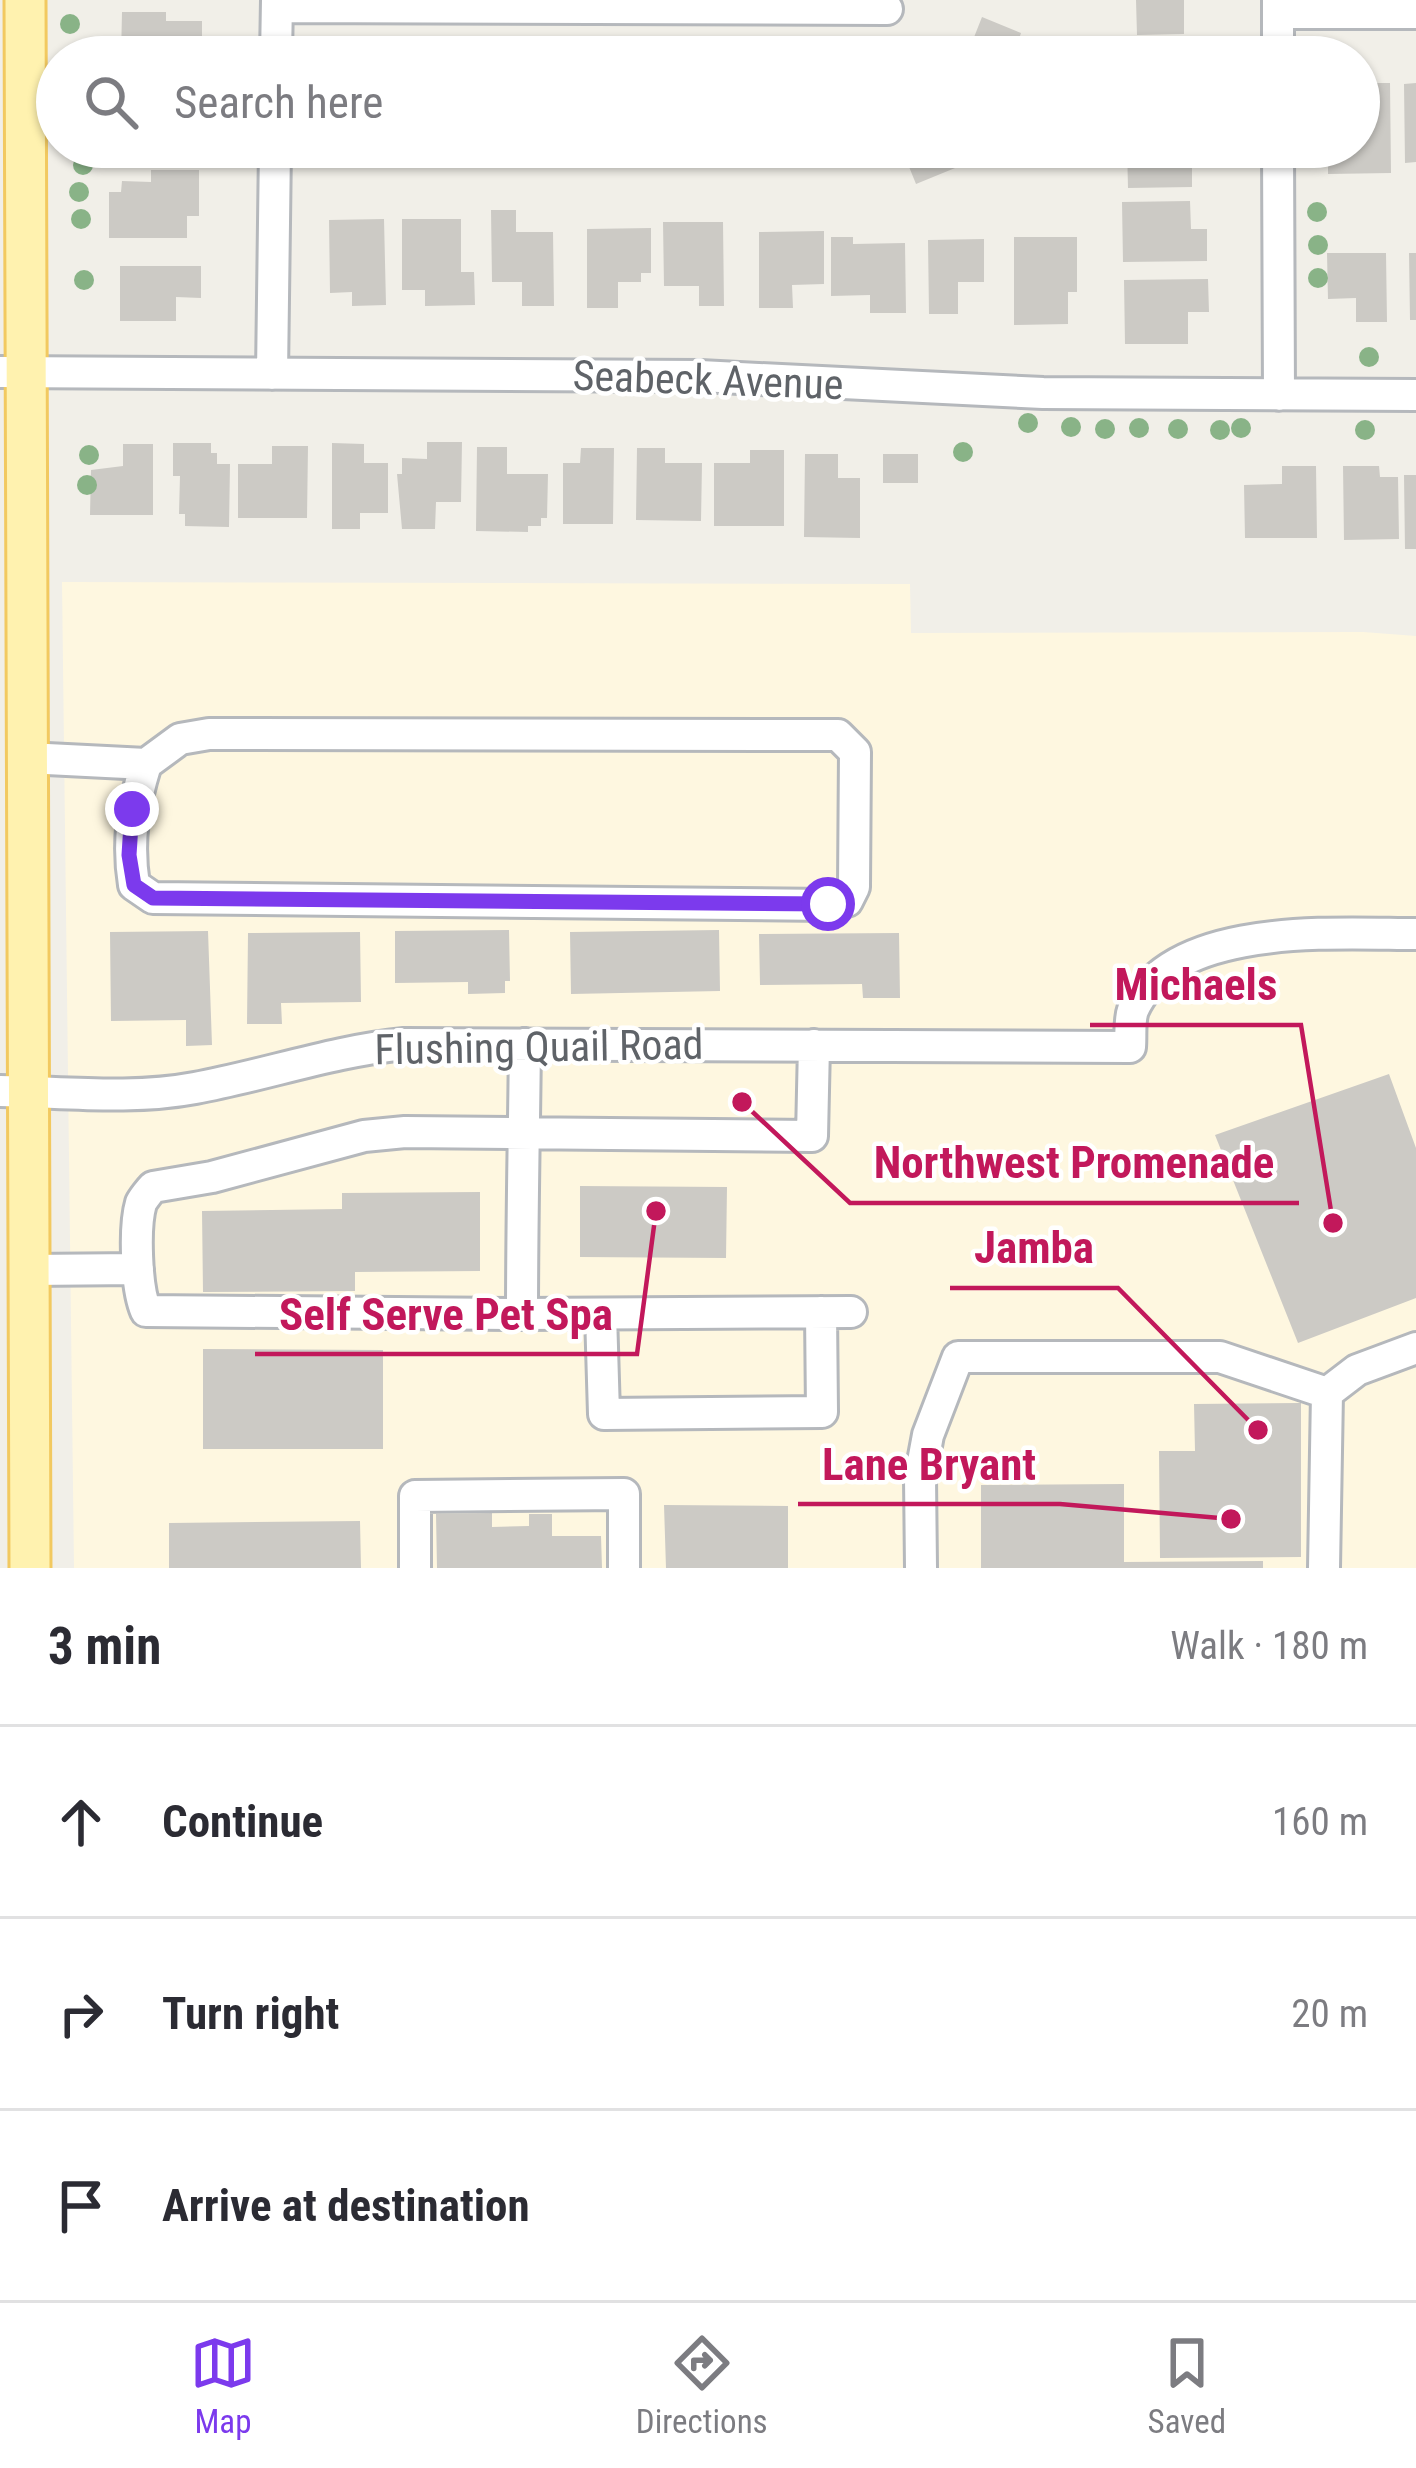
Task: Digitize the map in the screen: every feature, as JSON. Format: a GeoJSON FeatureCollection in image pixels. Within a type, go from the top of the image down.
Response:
{"type":"FeatureCollection","features":[{"type":"Feature","properties":{"kind":"main road"},"geometry":{"type":"LineString","coordinates":[[21,9],[13,372],[27,758],[14,1091],[29,1270],[30,1568]]}},
{"type":"Feature","properties":{"kind":"street"},"geometry":{"type":"LineString","coordinates":[[276,36],[277,3],[887,9]]}},
{"type":"Feature","properties":{"kind":"street"},"geometry":{"type":"LineString","coordinates":[[1278,7],[1416,13]]}},
{"type":"Feature","properties":{"kind":"street"},"geometry":{"type":"LineString","coordinates":[[272,374],[275,168]]}},
{"type":"Feature","properties":{"kind":"street"},"geometry":{"type":"LineString","coordinates":[[1278,168],[1279,394]]}},
{"type":"Feature","properties":{"kind":"street","name":"Seabeck Avenue"},"geometry":{"type":"LineString","coordinates":[[13,372],[700,376],[1043,393],[1416,395]]}},
{"type":"Feature","properties":{"kind":"street"},"geometry":{"type":"LineString","coordinates":[[27,758],[146,764],[180,740],[209,734],[838,735],[855,752],[854,887],[847,901],[828,904],[153,898],[134,885],[129,855],[132,809],[146,764]]}},
{"type":"Feature","properties":{"kind":"street","name":"Flushing Quail Road"},"geometry":{"type":"LineString","coordinates":[[14,1091],[148,1094],[194,1089],[358,1048],[404,1044],[1130,1047],[1132,1012],[1146,992],[1173,967],[1208,950],[1301,934],[1416,934]]}},
{"type":"Feature","properties":{"kind":"street"},"geometry":{"type":"LineString","coordinates":[[522,1313],[526,1044]]}},
{"type":"Feature","properties":{"kind":"street"},"geometry":{"type":"LineString","coordinates":[[601,1313],[604,1414],[822,1412],[836,1312],[146,1311],[139,1296],[138,1269],[142,1201],[153,1187],[212,1177],[364,1136],[524,1131],[812,1136],[814,1045]]}},
{"type":"Feature","properties":{"kind":"street"},"geometry":{"type":"LineString","coordinates":[[29,1270],[138,1269]]}},
{"type":"Feature","properties":{"kind":"street"},"geometry":{"type":"LineString","coordinates":[[1327,1393],[1357,1370],[1416,1348]]}},
{"type":"Feature","properties":{"kind":"street"},"geometry":{"type":"LineString","coordinates":[[920,1568],[920,1478],[928,1435],[958,1357],[1220,1357],[1327,1393]]}},
{"type":"Feature","properties":{"kind":"street"},"geometry":{"type":"LineString","coordinates":[[1324,1568],[1327,1393]]}},
{"type":"Feature","properties":{"kind":"street"},"geometry":{"type":"LineString","coordinates":[[415,1568],[415,1496],[624,1494],[624,1568]]}},
{"type":"Feature","properties":{"kind":"shaded area"},"geometry":{"type":"Polygon","coordinates":[[[62,582],[910,584],[911,633],[1363,632],[1416,636],[1416,1568],[74,1568],[62,582]]]}},
{"type":"Feature","properties":{"kind":"building"},"geometry":{"type":"Polygon","coordinates":[[[1136,0],[1184,0],[1184,34],[1137,35],[1136,0]]]}},
{"type":"Feature","properties":{"kind":"building"},"geometry":{"type":"Polygon","coordinates":[[[122,12],[166,12],[166,21],[202,21],[202,36],[121,36],[122,12]]]}},
{"type":"Feature","properties":{"kind":"building"},"geometry":{"type":"Polygon","coordinates":[[[982,17],[1021,33],[1020,36],[974,36],[982,17]]]}},
{"type":"Feature","properties":{"kind":"building"},"geometry":{"type":"Polygon","coordinates":[[[1380,83],[1390,83],[1391,173],[1328,174],[1328,168],[1380,168],[1380,83]]]}},
{"type":"Feature","properties":{"kind":"building"},"geometry":{"type":"Polygon","coordinates":[[[1416,83],[1416,162],[1405,163],[1404,84],[1416,83]]]}},
{"type":"Feature","properties":{"kind":"building"},"geometry":{"type":"Polygon","coordinates":[[[910,168],[955,168],[916,184],[910,168]]]}},
{"type":"Feature","properties":{"kind":"building"},"geometry":{"type":"Polygon","coordinates":[[[1128,168],[1192,168],[1192,187],[1128,188],[1128,168]]]}},
{"type":"Feature","properties":{"kind":"building"},"geometry":{"type":"Polygon","coordinates":[[[151,170],[199,170],[199,216],[187,216],[187,238],[109,238],[109,192],[121,192],[122,181],[151,182],[151,170]]]}},
{"type":"Feature","properties":{"kind":"building"},"geometry":{"type":"Polygon","coordinates":[[[1190,201],[1191,229],[1207,229],[1207,261],[1123,262],[1122,202],[1190,201]]]}},
{"type":"Feature","properties":{"kind":"building"},"geometry":{"type":"Polygon","coordinates":[[[491,210],[516,210],[516,232],[553,232],[554,306],[522,306],[522,282],[492,282],[491,210]]]}},
{"type":"Feature","properties":{"kind":"building"},"geometry":{"type":"Polygon","coordinates":[[[384,219],[386,305],[352,306],[352,292],[330,293],[329,220],[384,219]]]}},
{"type":"Feature","properties":{"kind":"building"},"geometry":{"type":"Polygon","coordinates":[[[402,219],[461,219],[461,272],[474,272],[475,305],[425,306],[425,290],[402,290],[402,219]]]}},
{"type":"Feature","properties":{"kind":"building"},"geometry":{"type":"Polygon","coordinates":[[[663,222],[723,222],[724,306],[699,306],[699,286],[664,286],[663,222]]]}},
{"type":"Feature","properties":{"kind":"building"},"geometry":{"type":"Polygon","coordinates":[[[651,228],[651,273],[641,273],[641,282],[618,282],[618,308],[587,308],[587,229],[651,228]]]}},
{"type":"Feature","properties":{"kind":"building"},"geometry":{"type":"Polygon","coordinates":[[[824,231],[824,284],[792,285],[793,308],[759,308],[759,232],[824,231]]]}},
{"type":"Feature","properties":{"kind":"building"},"geometry":{"type":"Polygon","coordinates":[[[831,237],[853,237],[853,244],[905,243],[906,313],[870,313],[870,295],[831,296],[831,237]]]}},
{"type":"Feature","properties":{"kind":"building"},"geometry":{"type":"Polygon","coordinates":[[[1014,237],[1077,237],[1077,292],[1068,292],[1068,324],[1014,325],[1014,237]]]}},
{"type":"Feature","properties":{"kind":"building"},"geometry":{"type":"Polygon","coordinates":[[[984,239],[984,282],[958,282],[958,314],[929,314],[928,240],[984,239]]]}},
{"type":"Feature","properties":{"kind":"building"},"geometry":{"type":"Polygon","coordinates":[[[1327,253],[1386,253],[1387,322],[1356,322],[1356,298],[1328,299],[1327,253]]]}},
{"type":"Feature","properties":{"kind":"building"},"geometry":{"type":"Polygon","coordinates":[[[1409,253],[1416,253],[1416,320],[1410,320],[1409,253]]]}},
{"type":"Feature","properties":{"kind":"building"},"geometry":{"type":"Polygon","coordinates":[[[120,266],[201,266],[201,298],[176,297],[176,321],[120,321],[120,266]]]}},
{"type":"Feature","properties":{"kind":"building"},"geometry":{"type":"Polygon","coordinates":[[[1208,279],[1209,312],[1188,312],[1188,344],[1125,344],[1124,280],[1208,279]]]}},
{"type":"Feature","properties":{"kind":"building"},"geometry":{"type":"Polygon","coordinates":[[[427,442],[462,442],[461,502],[436,502],[435,529],[402,529],[397,474],[402,474],[402,458],[427,459],[427,442]]]}},
{"type":"Feature","properties":{"kind":"building"},"geometry":{"type":"Polygon","coordinates":[[[173,443],[211,443],[217,464],[230,464],[229,527],[185,526],[185,514],[179,514],[180,476],[173,476],[173,443]]]}},
{"type":"Feature","properties":{"kind":"building"},"geometry":{"type":"Polygon","coordinates":[[[332,443],[364,444],[364,463],[388,463],[388,513],[360,513],[360,529],[332,529],[332,443]]]}},
{"type":"Feature","properties":{"kind":"building"},"geometry":{"type":"Polygon","coordinates":[[[123,444],[153,444],[153,515],[90,515],[91,470],[123,466],[123,444]]]}},
{"type":"Feature","properties":{"kind":"building"},"geometry":{"type":"Polygon","coordinates":[[[272,446],[308,446],[307,518],[238,518],[238,464],[272,464],[272,446]]]}},
{"type":"Feature","properties":{"kind":"building"},"geometry":{"type":"Polygon","coordinates":[[[477,447],[507,447],[507,474],[548,474],[547,518],[541,518],[541,526],[528,526],[528,532],[476,531],[477,447]]]}},
{"type":"Feature","properties":{"kind":"building"},"geometry":{"type":"Polygon","coordinates":[[[581,448],[614,448],[613,524],[563,524],[563,463],[580,463],[581,448]]]}},
{"type":"Feature","properties":{"kind":"building"},"geometry":{"type":"Polygon","coordinates":[[[637,448],[665,448],[665,463],[702,463],[701,521],[636,520],[637,448]]]}},
{"type":"Feature","properties":{"kind":"building"},"geometry":{"type":"Polygon","coordinates":[[[750,450],[784,450],[784,526],[714,526],[714,463],[750,463],[750,450]]]}},
{"type":"Feature","properties":{"kind":"building"},"geometry":{"type":"Polygon","coordinates":[[[805,454],[838,454],[838,478],[860,478],[860,538],[804,537],[805,454]]]}},
{"type":"Feature","properties":{"kind":"building"},"geometry":{"type":"Polygon","coordinates":[[[883,454],[918,454],[918,483],[883,483],[883,454]]]}},
{"type":"Feature","properties":{"kind":"building"},"geometry":{"type":"Polygon","coordinates":[[[1282,466],[1316,466],[1317,538],[1245,538],[1244,485],[1282,484],[1282,466]]]}},
{"type":"Feature","properties":{"kind":"building"},"geometry":{"type":"Polygon","coordinates":[[[1343,466],[1379,466],[1380,477],[1398,477],[1399,539],[1344,540],[1343,466]]]}},
{"type":"Feature","properties":{"kind":"building"},"geometry":{"type":"Polygon","coordinates":[[[1404,475],[1416,475],[1416,549],[1405,549],[1404,475]]]}},
{"type":"Feature","properties":{"kind":"building"},"geometry":{"type":"Polygon","coordinates":[[[509,930],[510,981],[505,981],[505,993],[468,994],[468,982],[395,983],[395,931],[509,930]]]}},
{"type":"Feature","properties":{"kind":"building"},"geometry":{"type":"Polygon","coordinates":[[[719,930],[720,991],[571,994],[570,932],[719,930]]]}},
{"type":"Feature","properties":{"kind":"building"},"geometry":{"type":"Polygon","coordinates":[[[208,931],[212,1045],[186,1046],[186,1020],[111,1021],[110,932],[208,931]]]}},
{"type":"Feature","properties":{"kind":"building"},"geometry":{"type":"Polygon","coordinates":[[[360,932],[361,1002],[281,1003],[282,1024],[247,1024],[248,933],[360,932]]]}},
{"type":"Feature","properties":{"kind":"building"},"geometry":{"type":"Polygon","coordinates":[[[899,933],[900,998],[863,998],[862,984],[760,985],[759,934],[899,933]]]}},
{"type":"Feature","properties":{"kind":"building"},"geometry":{"type":"Polygon","coordinates":[[[1389,1074],[1416,1148],[1416,1298],[1298,1343],[1215,1135],[1389,1074]]]}},
{"type":"Feature","properties":{"kind":"building"},"geometry":{"type":"Polygon","coordinates":[[[580,1186],[727,1187],[726,1258],[580,1257],[580,1186]]]}},
{"type":"Feature","properties":{"kind":"building"},"geometry":{"type":"Polygon","coordinates":[[[480,1192],[480,1271],[355,1272],[355,1291],[203,1292],[202,1211],[342,1209],[342,1193],[480,1192]]]}},
{"type":"Feature","properties":{"kind":"building"},"geometry":{"type":"Polygon","coordinates":[[[203,1349],[383,1350],[383,1449],[203,1449],[203,1349]]]}},
{"type":"Feature","properties":{"kind":"building"},"geometry":{"type":"Polygon","coordinates":[[[1301,1403],[1301,1557],[1160,1558],[1159,1451],[1195,1451],[1194,1404],[1301,1403]]]}},
{"type":"Feature","properties":{"kind":"building"},"geometry":{"type":"Polygon","coordinates":[[[1124,1484],[1124,1562],[1263,1561],[1263,1568],[981,1568],[981,1485],[1124,1484]]]}},
{"type":"Feature","properties":{"kind":"building"},"geometry":{"type":"Polygon","coordinates":[[[664,1505],[788,1506],[788,1568],[666,1568],[664,1505]]]}},
{"type":"Feature","properties":{"kind":"building"},"geometry":{"type":"Polygon","coordinates":[[[492,1513],[492,1527],[529,1526],[529,1514],[552,1514],[552,1536],[601,1536],[602,1568],[437,1568],[436,1514],[492,1513]]]}},
{"type":"Feature","properties":{"kind":"building"},"geometry":{"type":"Polygon","coordinates":[[[360,1521],[361,1568],[169,1568],[169,1523],[360,1521]]]}},
{"type":"Feature","properties":{"kind":"place","name":"Northwest Promenade"},"geometry":{"type":"Point","coordinates":[742,1102]}},
{"type":"Feature","properties":{"kind":"place","name":"Self Serve Pet Spa"},"geometry":{"type":"Point","coordinates":[656,1211]}},
{"type":"Feature","properties":{"kind":"place","name":"Michaels"},"geometry":{"type":"Point","coordinates":[1333,1223]}},
{"type":"Feature","properties":{"kind":"place","name":"Jamba"},"geometry":{"type":"Point","coordinates":[1258,1430]}},
{"type":"Feature","properties":{"kind":"place","name":"Lane Bryant"},"geometry":{"type":"Point","coordinates":[1231,1519]}},
{"type":"Feature","properties":{"kind":"route"},"geometry":{"type":"LineString","coordinates":[[132,809],[129,855],[134,885],[153,898],[828,904]]}}]}
